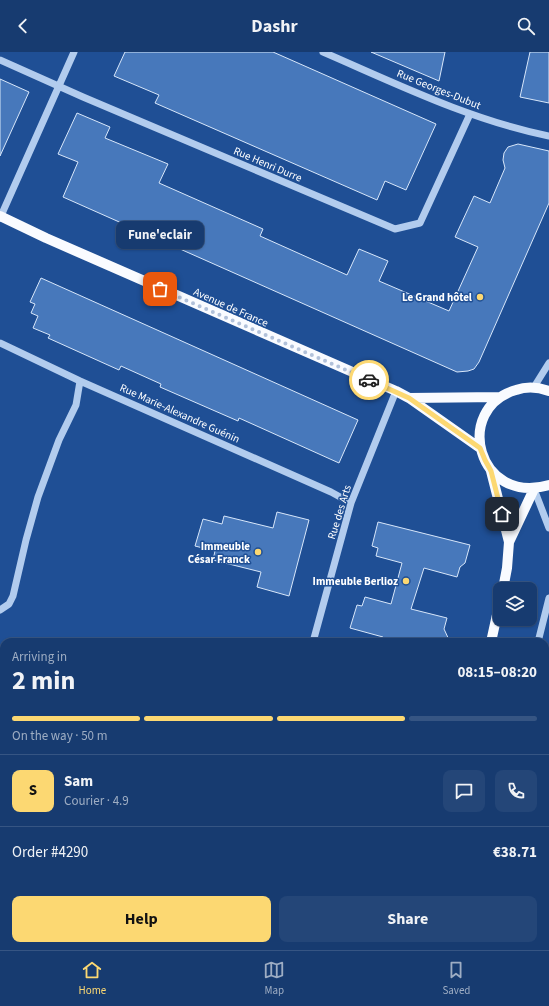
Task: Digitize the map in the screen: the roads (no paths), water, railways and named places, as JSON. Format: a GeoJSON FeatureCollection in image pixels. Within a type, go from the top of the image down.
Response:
{"type":"FeatureCollection","features":[{"type":"Feature","properties":{"kind":"main road","name":"Avenue de France"},"geometry":{"type":"LineString","coordinates":[[0,217],[409,398],[480,448]]}},
{"type":"Feature","properties":{"kind":"main road"},"geometry":{"type":"LineString","coordinates":[[504,582],[509,542],[491,471],[480,448],[479,434],[483,420],[490,407],[500,397],[510,391],[522,388],[544,387]]}},
{"type":"Feature","properties":{"kind":"main road"},"geometry":{"type":"LineString","coordinates":[[409,398],[500,397]]}},
{"type":"Feature","properties":{"kind":"main road"},"geometry":{"type":"LineString","coordinates":[[491,471],[504,481],[518,487],[534,488],[549,485]]}},
{"type":"Feature","properties":{"kind":"main road"},"geometry":{"type":"LineString","coordinates":[[509,542],[534,488]]}},
{"type":"Feature","properties":{"kind":"main road"},"geometry":{"type":"LineString","coordinates":[[492,638],[495,626]]}},
{"type":"Feature","properties":{"kind":"street"},"geometry":{"type":"LineString","coordinates":[[0,217],[74,52]]}},
{"type":"Feature","properties":{"kind":"street","name":"Rue Georges-Dubut"},"geometry":{"type":"LineString","coordinates":[[323,52],[470,114],[523,131],[549,136]]}},
{"type":"Feature","properties":{"kind":"street","name":"Rue Henri Durre"},"geometry":{"type":"LineString","coordinates":[[0,60],[395,229],[420,223],[470,114]]}},
{"type":"Feature","properties":{"kind":"street","name":"Rue Marie-Alexandre Guénin"},"geometry":{"type":"LineString","coordinates":[[0,343],[80,381],[331,492],[351,503]]}},
{"type":"Feature","properties":{"kind":"street"},"geometry":{"type":"LineString","coordinates":[[544,387],[549,362]]}},
{"type":"Feature","properties":{"kind":"street"},"geometry":{"type":"LineString","coordinates":[[0,610],[9,604],[13,596],[38,497],[59,440],[76,405],[80,381]]}},
{"type":"Feature","properties":{"kind":"street","name":"Rue des Arts"},"geometry":{"type":"LineString","coordinates":[[314,638],[351,503],[396,392]]}},
{"type":"Feature","properties":{"kind":"street"},"geometry":{"type":"LineString","coordinates":[[534,488],[549,528]]}},
{"type":"Feature","properties":{"kind":"street"},"geometry":{"type":"LineString","coordinates":[[539,638],[549,598]]}},
{"type":"Feature","properties":{"kind":"place","name":"Fune'eclair"},"geometry":{"type":"Point","coordinates":[160,289]}},
{"type":"Feature","properties":{"kind":"place","name":"Le Grand hôtel"},"geometry":{"type":"Point","coordinates":[480,297]}},
{"type":"Feature","properties":{"kind":"place","name":"Immeuble César Franck"},"geometry":{"type":"Point","coordinates":[258,552]}},
{"type":"Feature","properties":{"kind":"place","name":"Immeuble Berlioz"},"geometry":{"type":"Point","coordinates":[406,581]}}]}
